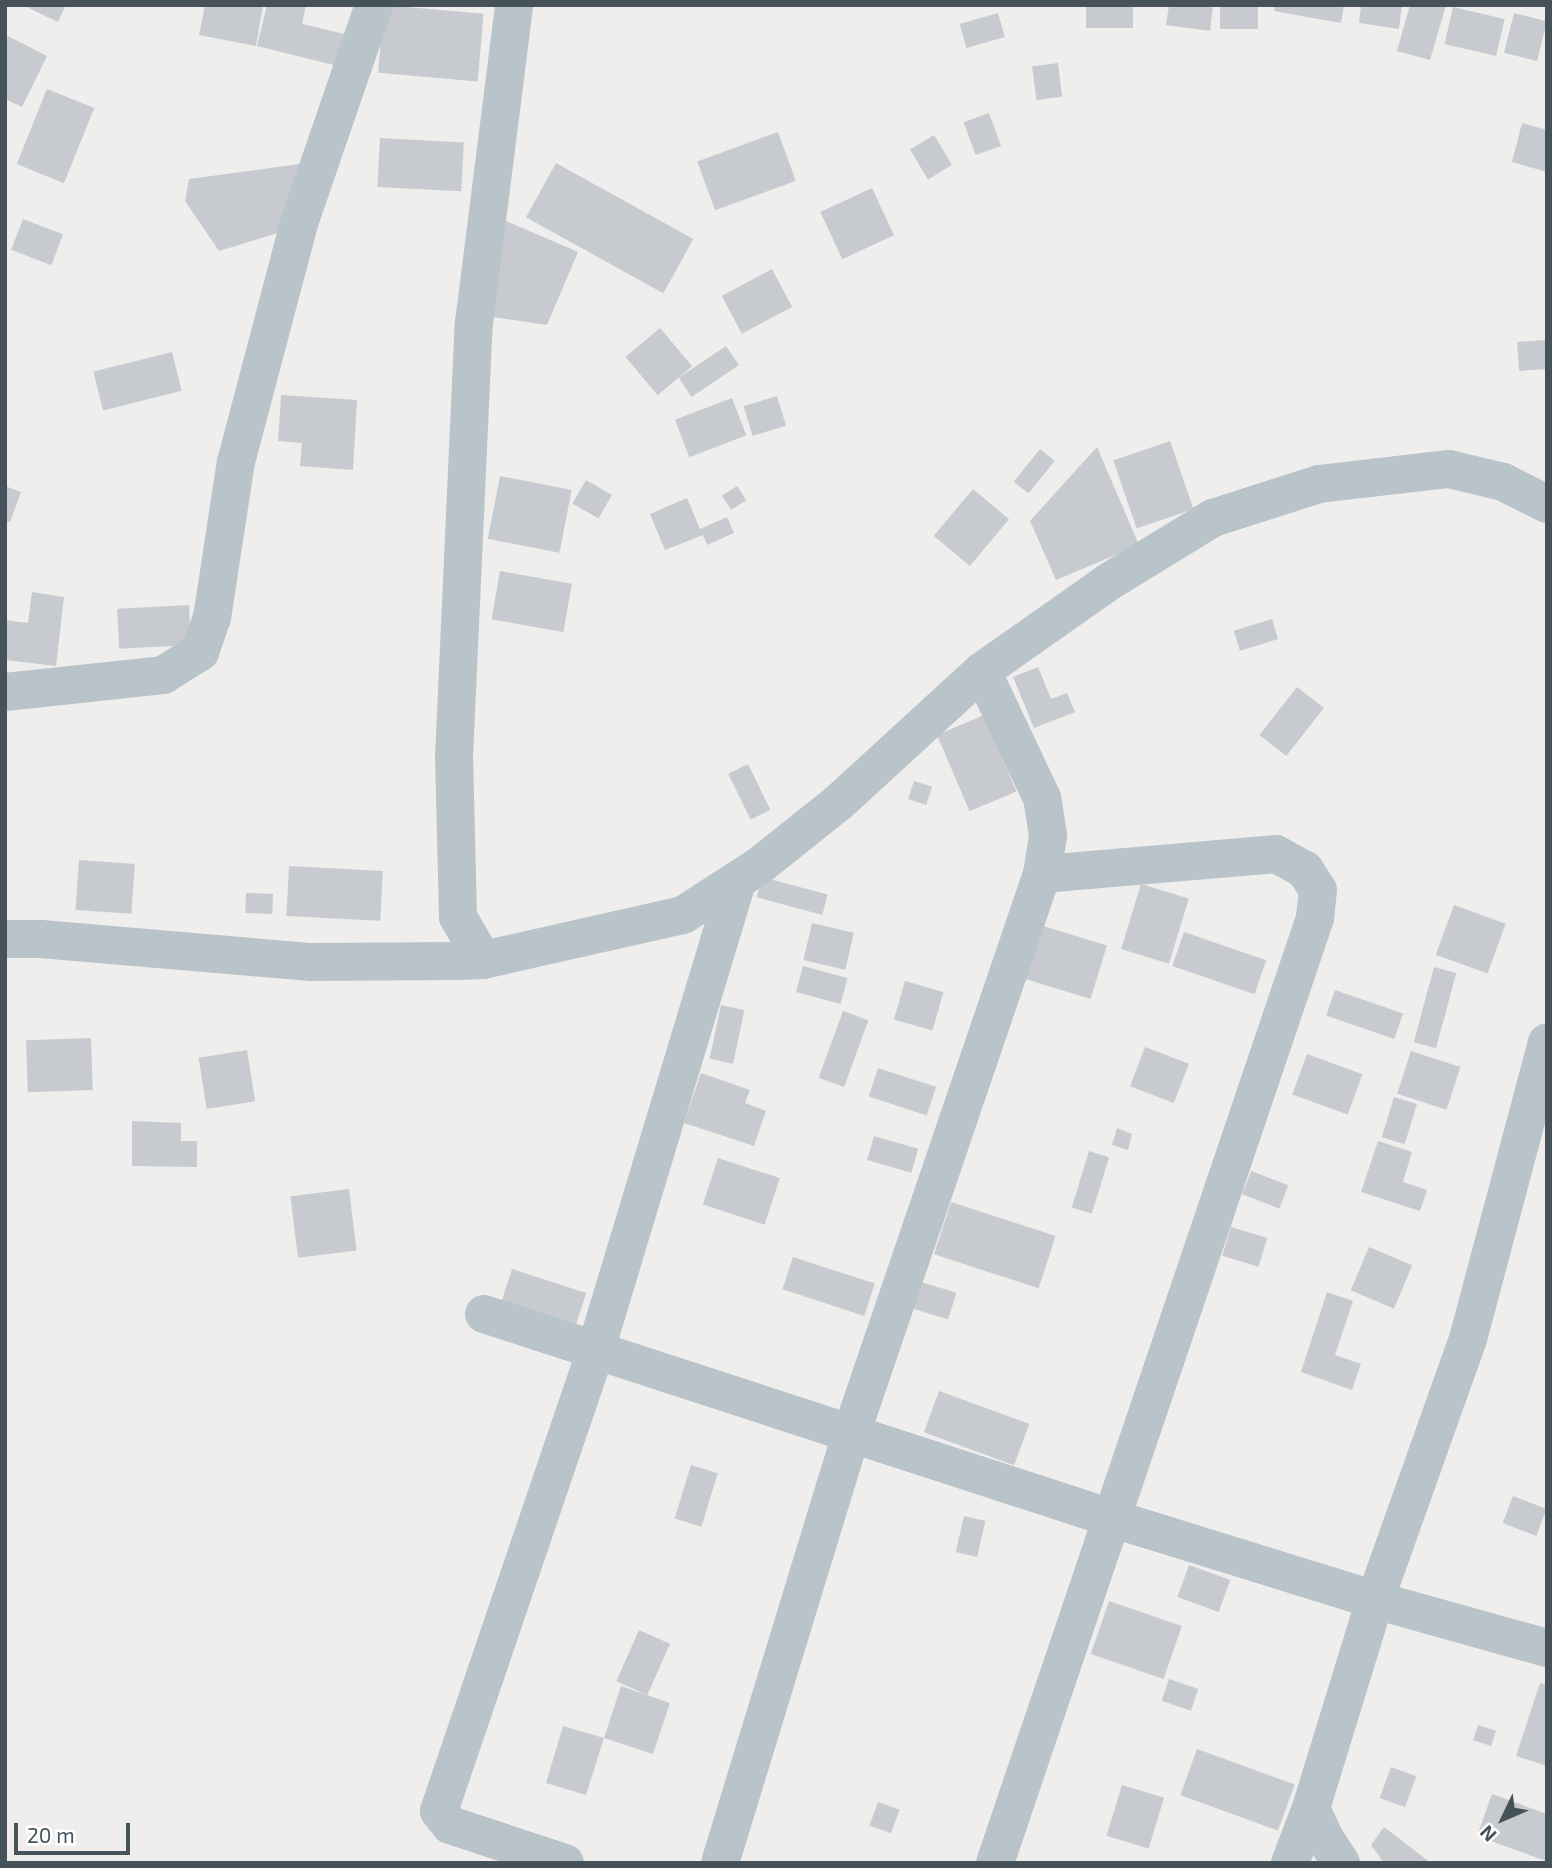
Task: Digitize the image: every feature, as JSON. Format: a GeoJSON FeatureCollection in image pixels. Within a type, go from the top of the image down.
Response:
{"type":"FeatureCollection","features":[{"type":"Feature","properties":{"kind":"street"},"geometry":{"type":"LineString","coordinates":[[5,692],[163,675],[200,652],[212,618],[236,462],[299,223],[374,5]]}},
{"type":"Feature","properties":{"kind":"street"},"geometry":{"type":"LineString","coordinates":[[483,960],[458,916],[454,757],[474,323],[514,5]]}},
{"type":"Feature","properties":{"kind":"street"},"geometry":{"type":"LineString","coordinates":[[5,939],[41,939],[311,962],[483,960],[683,915],[737,881],[838,803],[982,671],[1110,581],[1213,518],[1319,484],[1448,470],[1503,482],[1547,503]]}},
{"type":"Feature","properties":{"kind":"street"},"geometry":{"type":"LineString","coordinates":[[720,1863],[851,1434],[1042,874],[1048,835],[1042,798],[982,671]]}},
{"type":"Feature","properties":{"kind":"street"},"geometry":{"type":"LineString","coordinates":[[995,1863],[1114,1519],[1315,918],[1318,890],[1305,870],[1276,854],[1042,874]]}},
{"type":"Feature","properties":{"kind":"street"},"geometry":{"type":"LineString","coordinates":[[565,1863],[450,1825],[439,1811],[596,1349],[737,881]]}},
{"type":"Feature","properties":{"kind":"street"},"geometry":{"type":"LineString","coordinates":[[1290,1863],[1311,1808],[1375,1600],[1468,1339],[1547,1042]]}},
{"type":"Feature","properties":{"kind":"street"},"geometry":{"type":"LineString","coordinates":[[484,1314],[1114,1519],[1375,1600],[1547,1648]]}},
{"type":"Feature","properties":{"kind":"street"},"geometry":{"type":"LineString","coordinates":[[1311,1808],[1324,1837],[1341,1863]]}},
{"type":"Feature","properties":{"kind":"building"},"geometry":{"type":"Polygon","coordinates":[[[22,5],[66,5],[58,22],[22,5]]]}},
{"type":"Feature","properties":{"kind":"building"},"geometry":{"type":"Polygon","coordinates":[[[205,5],[263,5],[256,46],[199,35],[205,5]]]}},
{"type":"Feature","properties":{"kind":"building"},"geometry":{"type":"Polygon","coordinates":[[[267,5],[306,5],[302,24],[353,36],[346,68],[257,46],[267,5]]]}},
{"type":"Feature","properties":{"kind":"building"},"geometry":{"type":"Polygon","coordinates":[[[384,5],[484,14],[478,81],[378,73],[384,5]]]}},
{"type":"Feature","properties":{"kind":"building"},"geometry":{"type":"Polygon","coordinates":[[[1086,5],[1133,5],[1133,28],[1086,28],[1086,5]]]}},
{"type":"Feature","properties":{"kind":"building"},"geometry":{"type":"Polygon","coordinates":[[[1169,5],[1213,5],[1210,31],[1166,25],[1169,5]]]}},
{"type":"Feature","properties":{"kind":"building"},"geometry":{"type":"Polygon","coordinates":[[[1220,5],[1258,5],[1258,29],[1220,29],[1220,5]]]}},
{"type":"Feature","properties":{"kind":"building"},"geometry":{"type":"Polygon","coordinates":[[[1275,5],[1344,5],[1341,23],[1274,11],[1275,5]]]}},
{"type":"Feature","properties":{"kind":"building"},"geometry":{"type":"Polygon","coordinates":[[[1361,5],[1402,5],[1399,29],[1359,23],[1361,5]]]}},
{"type":"Feature","properties":{"kind":"building"},"geometry":{"type":"Polygon","coordinates":[[[1410,5],[1446,5],[1430,60],[1397,51],[1410,5]]]}},
{"type":"Feature","properties":{"kind":"building"},"geometry":{"type":"Polygon","coordinates":[[[1453,7],[1505,19],[1496,56],[1444,44],[1453,7]]]}},
{"type":"Feature","properties":{"kind":"building"},"geometry":{"type":"Polygon","coordinates":[[[998,13],[1005,37],[966,48],[960,24],[998,13]]]}},
{"type":"Feature","properties":{"kind":"building"},"geometry":{"type":"Polygon","coordinates":[[[1514,13],[1547,21],[1537,61],[1504,53],[1514,13]]]}},
{"type":"Feature","properties":{"kind":"building"},"geometry":{"type":"Polygon","coordinates":[[[8,36],[47,56],[22,107],[5,99],[5,42],[8,36]]]}},
{"type":"Feature","properties":{"kind":"building"},"geometry":{"type":"Polygon","coordinates":[[[1058,63],[1062,97],[1036,100],[1032,66],[1058,63]]]}},
{"type":"Feature","properties":{"kind":"building"},"geometry":{"type":"Polygon","coordinates":[[[47,89],[94,108],[64,183],[17,164],[47,89]]]}},
{"type":"Feature","properties":{"kind":"building"},"geometry":{"type":"Polygon","coordinates":[[[989,113],[1001,146],[976,155],[964,122],[989,113]]]}},
{"type":"Feature","properties":{"kind":"building"},"geometry":{"type":"Polygon","coordinates":[[[1522,123],[1547,130],[1547,172],[1512,162],[1522,123]]]}},
{"type":"Feature","properties":{"kind":"building"},"geometry":{"type":"Polygon","coordinates":[[[778,132],[796,181],[715,210],[697,161],[778,132]]]}},
{"type":"Feature","properties":{"kind":"building"},"geometry":{"type":"Polygon","coordinates":[[[934,135],[952,165],[928,179],[910,149],[934,135]]]}},
{"type":"Feature","properties":{"kind":"building"},"geometry":{"type":"Polygon","coordinates":[[[380,138],[464,142],[461,191],[377,187],[380,138]]]}},
{"type":"Feature","properties":{"kind":"building"},"geometry":{"type":"Polygon","coordinates":[[[314,162],[291,229],[219,251],[185,201],[189,179],[314,162]]]}},
{"type":"Feature","properties":{"kind":"building"},"geometry":{"type":"Polygon","coordinates":[[[556,163],[693,239],[663,293],[526,217],[556,163]]]}},
{"type":"Feature","properties":{"kind":"building"},"geometry":{"type":"Polygon","coordinates":[[[872,188],[894,235],[842,259],[820,212],[872,188]]]}},
{"type":"Feature","properties":{"kind":"building"},"geometry":{"type":"Polygon","coordinates":[[[23,219],[63,234],[51,265],[11,250],[23,219]]]}},
{"type":"Feature","properties":{"kind":"building"},"geometry":{"type":"Polygon","coordinates":[[[506,221],[578,252],[547,325],[492,317],[506,221]]]}},
{"type":"Feature","properties":{"kind":"building"},"geometry":{"type":"Polygon","coordinates":[[[772,269],[792,307],[742,334],[722,296],[772,269]]]}},
{"type":"Feature","properties":{"kind":"building"},"geometry":{"type":"Polygon","coordinates":[[[660,328],[692,366],[658,395],[626,357],[660,328]]]}},
{"type":"Feature","properties":{"kind":"building"},"geometry":{"type":"Polygon","coordinates":[[[1545,340],[1547,369],[1519,371],[1517,342],[1545,340]]]}},
{"type":"Feature","properties":{"kind":"building"},"geometry":{"type":"Polygon","coordinates":[[[726,346],[739,365],[692,397],[679,378],[726,346]]]}},
{"type":"Feature","properties":{"kind":"building"},"geometry":{"type":"Polygon","coordinates":[[[172,352],[182,391],[103,410],[93,372],[172,352]]]}},
{"type":"Feature","properties":{"kind":"building"},"geometry":{"type":"Polygon","coordinates":[[[281,395],[357,400],[353,470],[300,466],[302,443],[278,441],[281,395]]]}},
{"type":"Feature","properties":{"kind":"building"},"geometry":{"type":"Polygon","coordinates":[[[777,396],[786,426],[753,436],[744,406],[777,396]]]}},
{"type":"Feature","properties":{"kind":"building"},"geometry":{"type":"Polygon","coordinates":[[[732,398],[746,435],[689,457],[675,420],[732,398]]]}},
{"type":"Feature","properties":{"kind":"building"},"geometry":{"type":"Polygon","coordinates":[[[1170,441],[1193,509],[1137,529],[1113,461],[1170,441]]]}},
{"type":"Feature","properties":{"kind":"building"},"geometry":{"type":"Polygon","coordinates":[[[1097,447],[1139,545],[1056,580],[1030,521],[1097,447]]]}},
{"type":"Feature","properties":{"kind":"building"},"geometry":{"type":"Polygon","coordinates":[[[1040,449],[1055,461],[1028,494],[1014,482],[1040,449]]]}},
{"type":"Feature","properties":{"kind":"building"},"geometry":{"type":"Polygon","coordinates":[[[500,476],[572,490],[559,553],[488,539],[500,476]]]}},
{"type":"Feature","properties":{"kind":"building"},"geometry":{"type":"Polygon","coordinates":[[[586,480],[612,495],[598,518],[572,503],[586,480]]]}},
{"type":"Feature","properties":{"kind":"building"},"geometry":{"type":"Polygon","coordinates":[[[5,486],[21,492],[10,522],[5,521],[5,486]]]}},
{"type":"Feature","properties":{"kind":"building"},"geometry":{"type":"Polygon","coordinates":[[[737,486],[746,500],[731,510],[722,496],[737,486]]]}},
{"type":"Feature","properties":{"kind":"building"},"geometry":{"type":"Polygon","coordinates":[[[973,489],[1009,519],[970,566],[934,536],[973,489]]]}},
{"type":"Feature","properties":{"kind":"building"},"geometry":{"type":"Polygon","coordinates":[[[687,498],[700,529],[727,517],[734,533],[707,545],[703,535],[665,550],[650,514],[687,498]]]}},
{"type":"Feature","properties":{"kind":"building"},"geometry":{"type":"Polygon","coordinates":[[[500,571],[572,584],[563,632],[491,619],[500,571]]]}},
{"type":"Feature","properties":{"kind":"building"},"geometry":{"type":"Polygon","coordinates":[[[32,592],[64,597],[56,666],[5,660],[5,620],[28,623],[32,592]]]}},
{"type":"Feature","properties":{"kind":"building"},"geometry":{"type":"Polygon","coordinates":[[[189,605],[191,645],[119,649],[117,609],[189,605]]]}},
{"type":"Feature","properties":{"kind":"building"},"geometry":{"type":"Polygon","coordinates":[[[1272,619],[1278,639],[1240,651],[1234,631],[1272,619]]]}},
{"type":"Feature","properties":{"kind":"building"},"geometry":{"type":"Polygon","coordinates":[[[1038,667],[1051,699],[1067,693],[1075,712],[1034,728],[1013,677],[1038,667]]]}},
{"type":"Feature","properties":{"kind":"building"},"geometry":{"type":"Polygon","coordinates":[[[1297,687],[1324,708],[1286,756],[1259,735],[1297,687]]]}},
{"type":"Feature","properties":{"kind":"building"},"geometry":{"type":"Polygon","coordinates":[[[984,715],[1016,791],[969,811],[937,735],[984,715]]]}},
{"type":"Feature","properties":{"kind":"building"},"geometry":{"type":"Polygon","coordinates":[[[748,764],[770,810],[751,819],[728,774],[748,764]]]}},
{"type":"Feature","properties":{"kind":"building"},"geometry":{"type":"Polygon","coordinates":[[[914,781],[932,787],[926,805],[908,799],[914,781]]]}},
{"type":"Feature","properties":{"kind":"building"},"geometry":{"type":"Polygon","coordinates":[[[79,860],[135,864],[131,914],[76,910],[79,860]]]}},
{"type":"Feature","properties":{"kind":"building"},"geometry":{"type":"Polygon","coordinates":[[[289,866],[383,871],[380,921],[286,916],[289,866]]]}},
{"type":"Feature","properties":{"kind":"building"},"geometry":{"type":"Polygon","coordinates":[[[762,877],[828,895],[822,915],[757,897],[762,877]]]}},
{"type":"Feature","properties":{"kind":"building"},"geometry":{"type":"Polygon","coordinates":[[[1141,884],[1189,899],[1169,964],[1121,949],[1141,884]]]}},
{"type":"Feature","properties":{"kind":"building"},"geometry":{"type":"Polygon","coordinates":[[[246,893],[273,894],[272,914],[245,913],[246,893]]]}},
{"type":"Feature","properties":{"kind":"building"},"geometry":{"type":"Polygon","coordinates":[[[1454,905],[1506,924],[1488,974],[1436,955],[1454,905]]]}},
{"type":"Feature","properties":{"kind":"building"},"geometry":{"type":"Polygon","coordinates":[[[812,923],[854,933],[845,970],[803,960],[812,923]]]}},
{"type":"Feature","properties":{"kind":"building"},"geometry":{"type":"Polygon","coordinates":[[[1040,925],[1107,945],[1091,999],[1024,979],[1040,925]]]}},
{"type":"Feature","properties":{"kind":"building"},"geometry":{"type":"Polygon","coordinates":[[[1184,932],[1266,960],[1255,994],[1172,966],[1184,932]]]}},
{"type":"Feature","properties":{"kind":"building"},"geometry":{"type":"Polygon","coordinates":[[[803,966],[847,978],[840,1004],[796,992],[803,966]]]}},
{"type":"Feature","properties":{"kind":"building"},"geometry":{"type":"Polygon","coordinates":[[[1434,967],[1456,973],[1436,1048],[1414,1042],[1434,967]]]}},
{"type":"Feature","properties":{"kind":"building"},"geometry":{"type":"Polygon","coordinates":[[[905,981],[943,992],[932,1030],[894,1019],[905,981]]]}},
{"type":"Feature","properties":{"kind":"building"},"geometry":{"type":"Polygon","coordinates":[[[1335,990],[1403,1013],[1394,1039],[1326,1016],[1335,990]]]}},
{"type":"Feature","properties":{"kind":"building"},"geometry":{"type":"Polygon","coordinates":[[[721,1005],[744,1010],[733,1064],[710,1059],[721,1005]]]}},
{"type":"Feature","properties":{"kind":"building"},"geometry":{"type":"Polygon","coordinates":[[[843,1011],[868,1020],[844,1087],[819,1078],[843,1011]]]}},
{"type":"Feature","properties":{"kind":"building"},"geometry":{"type":"Polygon","coordinates":[[[91,1038],[93,1090],[28,1092],[26,1040],[91,1038]]]}},
{"type":"Feature","properties":{"kind":"building"},"geometry":{"type":"Polygon","coordinates":[[[1145,1047],[1189,1064],[1174,1103],[1130,1086],[1145,1047]]]}},
{"type":"Feature","properties":{"kind":"building"},"geometry":{"type":"Polygon","coordinates":[[[247,1050],[255,1101],[207,1109],[199,1058],[247,1050]]]}},
{"type":"Feature","properties":{"kind":"building"},"geometry":{"type":"Polygon","coordinates":[[[1411,1051],[1460,1067],[1447,1110],[1397,1094],[1411,1051]]]}},
{"type":"Feature","properties":{"kind":"building"},"geometry":{"type":"Polygon","coordinates":[[[1307,1054],[1362,1074],[1348,1115],[1292,1094],[1307,1054]]]}},
{"type":"Feature","properties":{"kind":"building"},"geometry":{"type":"Polygon","coordinates":[[[878,1068],[936,1087],[927,1115],[869,1097],[878,1068]]]}},
{"type":"Feature","properties":{"kind":"building"},"geometry":{"type":"Polygon","coordinates":[[[701,1073],[750,1090],[745,1103],[766,1111],[754,1146],[684,1123],[701,1073]]]}},
{"type":"Feature","properties":{"kind":"building"},"geometry":{"type":"Polygon","coordinates":[[[1394,1097],[1417,1104],[1405,1144],[1382,1137],[1394,1097]]]}},
{"type":"Feature","properties":{"kind":"building"},"geometry":{"type":"Polygon","coordinates":[[[132,1121],[181,1123],[181,1141],[197,1141],[197,1167],[132,1166],[132,1121]]]}},
{"type":"Feature","properties":{"kind":"building"},"geometry":{"type":"Polygon","coordinates":[[[1117,1128],[1132,1134],[1128,1150],[1112,1145],[1117,1128]]]}},
{"type":"Feature","properties":{"kind":"building"},"geometry":{"type":"Polygon","coordinates":[[[874,1136],[918,1149],[911,1173],[867,1160],[874,1136]]]}},
{"type":"Feature","properties":{"kind":"building"},"geometry":{"type":"Polygon","coordinates":[[[1378,1141],[1412,1152],[1403,1182],[1427,1190],[1420,1211],[1361,1192],[1378,1141]]]}},
{"type":"Feature","properties":{"kind":"building"},"geometry":{"type":"Polygon","coordinates":[[[1089,1151],[1109,1157],[1092,1214],[1072,1207],[1089,1151]]]}},
{"type":"Feature","properties":{"kind":"building"},"geometry":{"type":"Polygon","coordinates":[[[718,1158],[780,1178],[765,1225],[703,1205],[718,1158]]]}},
{"type":"Feature","properties":{"kind":"building"},"geometry":{"type":"Polygon","coordinates":[[[1251,1171],[1288,1185],[1279,1209],[1242,1194],[1251,1171]]]}},
{"type":"Feature","properties":{"kind":"building"},"geometry":{"type":"Polygon","coordinates":[[[349,1189],[357,1251],[298,1258],[290,1196],[349,1189]]]}},
{"type":"Feature","properties":{"kind":"building"},"geometry":{"type":"Polygon","coordinates":[[[951,1202],[1056,1236],[1039,1288],[934,1254],[951,1202]]]}},
{"type":"Feature","properties":{"kind":"building"},"geometry":{"type":"Polygon","coordinates":[[[1231,1227],[1267,1238],[1259,1267],[1222,1256],[1231,1227]]]}},
{"type":"Feature","properties":{"kind":"building"},"geometry":{"type":"Polygon","coordinates":[[[1369,1247],[1412,1265],[1394,1309],[1351,1290],[1369,1247]]]}},
{"type":"Feature","properties":{"kind":"building"},"geometry":{"type":"Polygon","coordinates":[[[793,1257],[875,1284],[864,1316],[782,1289],[793,1257]]]}},
{"type":"Feature","properties":{"kind":"building"},"geometry":{"type":"Polygon","coordinates":[[[512,1269],[586,1293],[576,1324],[502,1300],[512,1269]]]}},
{"type":"Feature","properties":{"kind":"building"},"geometry":{"type":"Polygon","coordinates":[[[921,1282],[956,1293],[948,1320],[913,1309],[921,1282]]]}},
{"type":"Feature","properties":{"kind":"building"},"geometry":{"type":"Polygon","coordinates":[[[1327,1292],[1353,1301],[1335,1355],[1361,1364],[1352,1390],[1301,1372],[1327,1292]]]}},
{"type":"Feature","properties":{"kind":"building"},"geometry":{"type":"Polygon","coordinates":[[[939,1391],[1029,1424],[1014,1465],[924,1432],[939,1391]]]}},
{"type":"Feature","properties":{"kind":"building"},"geometry":{"type":"Polygon","coordinates":[[[691,1465],[718,1473],[701,1527],[675,1519],[691,1465]]]}},
{"type":"Feature","properties":{"kind":"building"},"geometry":{"type":"Polygon","coordinates":[[[1513,1496],[1547,1509],[1536,1536],[1503,1523],[1513,1496]]]}},
{"type":"Feature","properties":{"kind":"building"},"geometry":{"type":"Polygon","coordinates":[[[964,1516],[985,1521],[977,1557],[956,1552],[964,1516]]]}},
{"type":"Feature","properties":{"kind":"building"},"geometry":{"type":"Polygon","coordinates":[[[1189,1565],[1230,1580],[1219,1612],[1177,1597],[1189,1565]]]}},
{"type":"Feature","properties":{"kind":"building"},"geometry":{"type":"Polygon","coordinates":[[[1109,1601],[1182,1626],[1164,1679],[1091,1654],[1109,1601]]]}},
{"type":"Feature","properties":{"kind":"building"},"geometry":{"type":"Polygon","coordinates":[[[639,1630],[670,1644],[647,1695],[616,1681],[639,1630]]]}},
{"type":"Feature","properties":{"kind":"building"},"geometry":{"type":"Polygon","coordinates":[[[1169,1679],[1198,1689],[1191,1711],[1162,1701],[1169,1679]]]}},
{"type":"Feature","properties":{"kind":"building"},"geometry":{"type":"Polygon","coordinates":[[[1540,1683],[1547,1685],[1547,1766],[1516,1756],[1540,1683]]]}},
{"type":"Feature","properties":{"kind":"building"},"geometry":{"type":"Polygon","coordinates":[[[621,1686],[670,1703],[653,1754],[604,1738],[621,1686]]]}},
{"type":"Feature","properties":{"kind":"building"},"geometry":{"type":"Polygon","coordinates":[[[1478,1725],[1496,1731],[1491,1746],[1473,1740],[1478,1725]]]}},
{"type":"Feature","properties":{"kind":"building"},"geometry":{"type":"Polygon","coordinates":[[[563,1726],[604,1738],[586,1795],[546,1783],[563,1726]]]}},
{"type":"Feature","properties":{"kind":"building"},"geometry":{"type":"Polygon","coordinates":[[[1197,1749],[1295,1785],[1278,1831],[1180,1795],[1197,1749]]]}},
{"type":"Feature","properties":{"kind":"building"},"geometry":{"type":"Polygon","coordinates":[[[1391,1767],[1416,1776],[1405,1807],[1380,1798],[1391,1767]]]}},
{"type":"Feature","properties":{"kind":"building"},"geometry":{"type":"Polygon","coordinates":[[[1122,1785],[1164,1798],[1149,1849],[1107,1836],[1122,1785]]]}},
{"type":"Feature","properties":{"kind":"building"},"geometry":{"type":"Polygon","coordinates":[[[1492,1794],[1547,1814],[1546,1861],[1477,1836],[1492,1794]]]}},
{"type":"Feature","properties":{"kind":"building"},"geometry":{"type":"Polygon","coordinates":[[[878,1802],[900,1810],[891,1833],[869,1825],[878,1802]]]}},
{"type":"Feature","properties":{"kind":"building"},"geometry":{"type":"Polygon","coordinates":[[[1384,1827],[1431,1863],[1384,1863],[1371,1845],[1384,1827]]]}}]}
